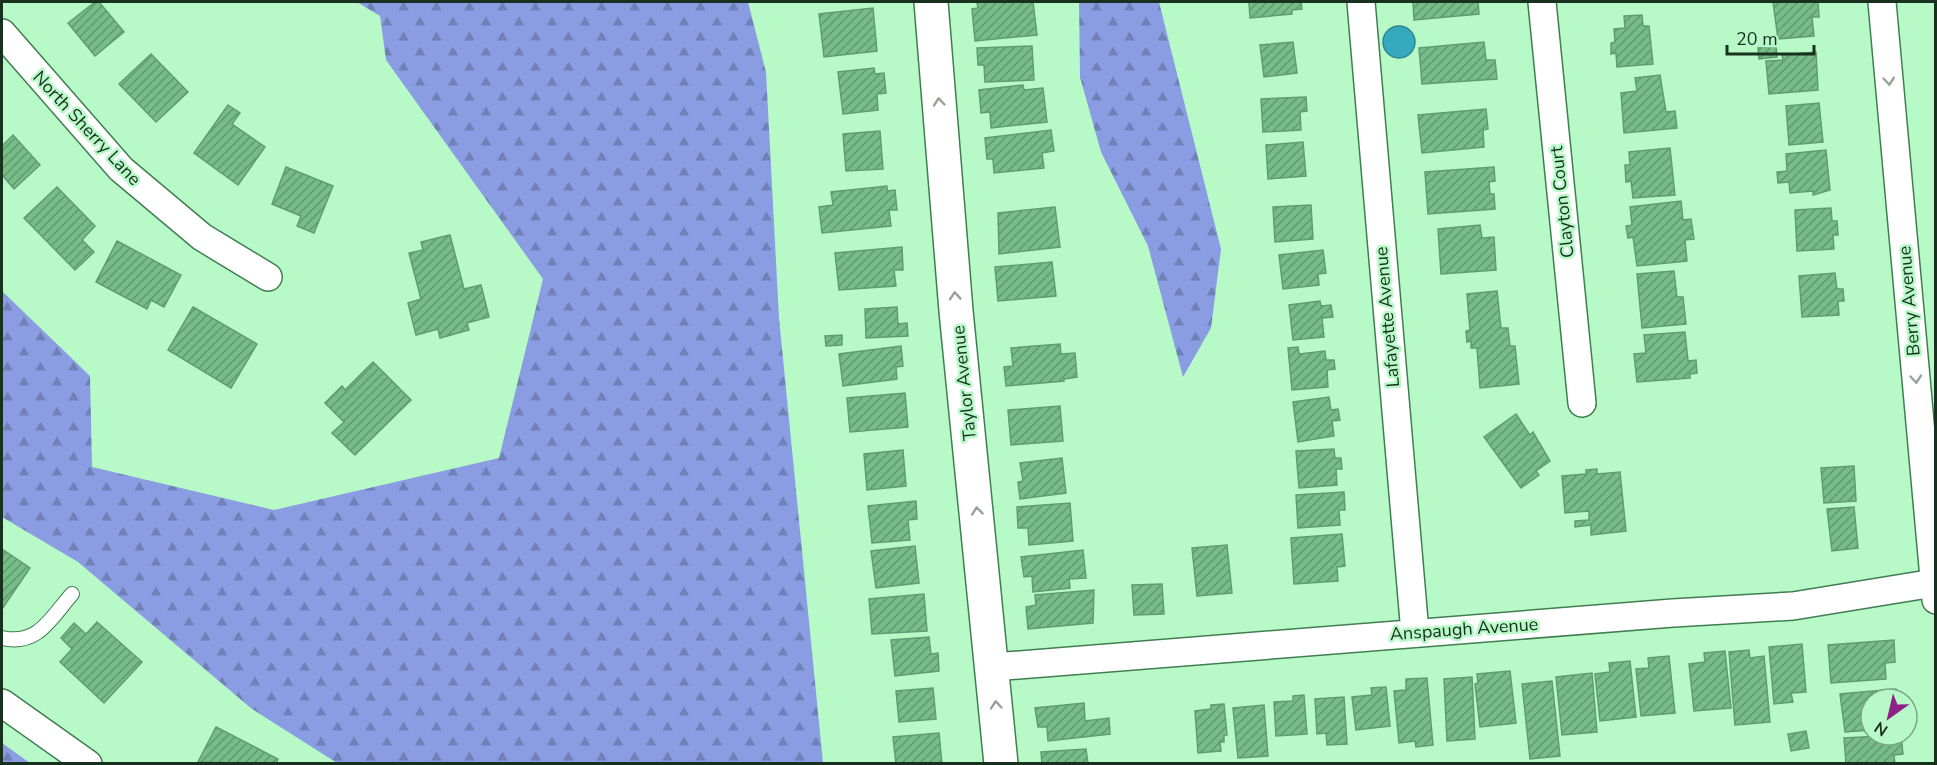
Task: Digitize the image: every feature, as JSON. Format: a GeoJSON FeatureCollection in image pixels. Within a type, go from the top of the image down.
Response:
{"type":"FeatureCollection","features":[{"type":"Feature","properties":{"kind":"street","name":"Taylor Avenue"},"geometry":{"type":"LineString","coordinates":[[931,2],[956,310],[993,667],[1000,764]]}},
{"type":"Feature","properties":{"kind":"street","name":"Lafayette Avenue"},"geometry":{"type":"LineString","coordinates":[[1361,2],[1415,633]]}},
{"type":"Feature","properties":{"kind":"street","name":"Clayton Court"},"geometry":{"type":"LineString","coordinates":[[1542,2],[1582,403]]}},
{"type":"Feature","properties":{"kind":"street","name":"Berry Avenue"},"geometry":{"type":"LineString","coordinates":[[1882,2],[1935,591]]}},
{"type":"Feature","properties":{"kind":"street","name":"North Sherry Lane"},"geometry":{"type":"LineString","coordinates":[[2,33],[121,169],[202,237],[268,277]]}},
{"type":"Feature","properties":{"kind":"street","name":"Anspaugh Avenue"},"geometry":{"type":"LineString","coordinates":[[993,667],[1415,633],[1793,606],[1935,591]]}},
{"type":"Feature","properties":{"kind":"street"},"geometry":{"type":"LineString","coordinates":[[2,703],[88,764]]}},
{"type":"Feature","properties":{"kind":"lane"},"geometry":{"type":"LineString","coordinates":[[2,638],[17,642],[36,636],[72,594]]}},
{"type":"Feature","properties":{"kind":"green space"},"geometry":{"type":"Polygon","coordinates":[[[357,2],[748,2],[766,72],[779,318],[823,763],[337,763],[252,709],[78,562],[2,517],[2,291],[90,376],[92,467],[274,510],[499,458],[543,279],[386,60],[380,16],[357,2]]]}},
{"type":"Feature","properties":{"kind":"green space"},"geometry":{"type":"Polygon","coordinates":[[[1079,2],[1159,2],[1221,249],[1211,328],[1183,377],[1148,246],[1101,152],[1080,77],[1079,2]]]}},
{"type":"Feature","properties":{"kind":"green space"},"geometry":{"type":"Polygon","coordinates":[[[2,743],[30,763],[2,763],[2,743]]]}},
{"type":"Feature","properties":{"kind":"shaded area"},"geometry":{"type":"Polygon","coordinates":[[[1399,26],[1410,31],[1415,42],[1410,53],[1399,58],[1388,53],[1383,42],[1388,31],[1399,26]]]}},
{"type":"Feature","properties":{"kind":"building"},"geometry":{"type":"Polygon","coordinates":[[[95,2],[99,2],[124,32],[95,56],[68,23],[95,2]]]}},
{"type":"Feature","properties":{"kind":"building"},"geometry":{"type":"Polygon","coordinates":[[[977,2],[1033,2],[1037,35],[975,41],[972,9],[978,8],[977,2]]]}},
{"type":"Feature","properties":{"kind":"building"},"geometry":{"type":"Polygon","coordinates":[[[1249,2],[1301,2],[1302,9],[1292,10],[1292,14],[1250,18],[1249,2]]]}},
{"type":"Feature","properties":{"kind":"building"},"geometry":{"type":"Polygon","coordinates":[[[1413,2],[1478,2],[1479,14],[1414,20],[1413,2]]]}},
{"type":"Feature","properties":{"kind":"building"},"geometry":{"type":"Polygon","coordinates":[[[1773,2],[1818,2],[1819,17],[1812,17],[1814,36],[1778,39],[1773,2]]]}},
{"type":"Feature","properties":{"kind":"building"},"geometry":{"type":"Polygon","coordinates":[[[873,8],[877,51],[824,57],[819,14],[873,8]]]}},
{"type":"Feature","properties":{"kind":"building"},"geometry":{"type":"Polygon","coordinates":[[[1642,15],[1643,26],[1649,26],[1653,64],[1617,67],[1616,53],[1611,54],[1611,43],[1615,42],[1614,29],[1625,28],[1624,16],[1642,15]]]}},
{"type":"Feature","properties":{"kind":"building"},"geometry":{"type":"Polygon","coordinates":[[[1293,42],[1297,73],[1264,77],[1260,45],[1293,42]]]}},
{"type":"Feature","properties":{"kind":"building"},"geometry":{"type":"Polygon","coordinates":[[[1484,42],[1486,60],[1495,60],[1497,79],[1422,84],[1419,48],[1484,42]]]}},
{"type":"Feature","properties":{"kind":"building"},"geometry":{"type":"Polygon","coordinates":[[[1032,46],[1034,80],[985,82],[984,65],[978,65],[977,48],[1032,46]]]}},
{"type":"Feature","properties":{"kind":"building"},"geometry":{"type":"Polygon","coordinates":[[[1776,46],[1777,57],[1759,59],[1758,48],[1776,46]]]}},
{"type":"Feature","properties":{"kind":"building"},"geometry":{"type":"Polygon","coordinates":[[[1816,52],[1818,90],[1769,94],[1766,61],[1783,60],[1782,55],[1816,52]]]}},
{"type":"Feature","properties":{"kind":"building"},"geometry":{"type":"Polygon","coordinates":[[[151,54],[188,92],[156,122],[119,84],[151,54]]]}},
{"type":"Feature","properties":{"kind":"building"},"geometry":{"type":"Polygon","coordinates":[[[874,68],[875,74],[884,73],[886,93],[877,94],[878,110],[843,114],[838,72],[874,68]]]}},
{"type":"Feature","properties":{"kind":"building"},"geometry":{"type":"Polygon","coordinates":[[[1660,75],[1666,112],[1675,111],[1677,128],[1624,133],[1621,93],[1637,91],[1635,78],[1660,75]]]}},
{"type":"Feature","properties":{"kind":"building"},"geometry":{"type":"Polygon","coordinates":[[[1023,85],[1024,90],[1043,88],[1047,122],[991,128],[990,112],[981,113],[979,90],[1023,85]]]}},
{"type":"Feature","properties":{"kind":"building"},"geometry":{"type":"Polygon","coordinates":[[[1306,97],[1307,111],[1300,112],[1301,130],[1263,132],[1261,99],[1306,97]]]}},
{"type":"Feature","properties":{"kind":"building"},"geometry":{"type":"Polygon","coordinates":[[[1819,103],[1823,142],[1789,145],[1786,106],[1819,103]]]}},
{"type":"Feature","properties":{"kind":"building"},"geometry":{"type":"Polygon","coordinates":[[[228,105],[240,113],[232,124],[265,147],[238,185],[194,153],[228,105]]]}},
{"type":"Feature","properties":{"kind":"building"},"geometry":{"type":"Polygon","coordinates":[[[1486,109],[1488,129],[1483,130],[1484,147],[1422,153],[1418,115],[1486,109]]]}},
{"type":"Feature","properties":{"kind":"building"},"geometry":{"type":"Polygon","coordinates":[[[1051,130],[1054,151],[1042,153],[1044,168],[994,173],[993,159],[987,159],[985,138],[1051,130]]]}},
{"type":"Feature","properties":{"kind":"building"},"geometry":{"type":"Polygon","coordinates":[[[880,131],[883,169],[846,171],[843,134],[880,131]]]}},
{"type":"Feature","properties":{"kind":"building"},"geometry":{"type":"Polygon","coordinates":[[[13,135],[40,165],[14,189],[2,175],[2,146],[13,135]]]}},
{"type":"Feature","properties":{"kind":"building"},"geometry":{"type":"Polygon","coordinates":[[[1303,142],[1306,176],[1268,179],[1266,145],[1303,142]]]}},
{"type":"Feature","properties":{"kind":"building"},"geometry":{"type":"Polygon","coordinates":[[[1670,148],[1675,195],[1633,198],[1631,181],[1626,182],[1625,165],[1630,165],[1629,152],[1670,148]]]}},
{"type":"Feature","properties":{"kind":"building"},"geometry":{"type":"Polygon","coordinates":[[[1826,150],[1830,190],[1813,195],[1813,191],[1790,193],[1789,182],[1778,183],[1777,172],[1787,171],[1786,154],[1826,150]]]}},
{"type":"Feature","properties":{"kind":"building"},"geometry":{"type":"Polygon","coordinates":[[[286,167],[333,186],[314,233],[297,226],[301,216],[272,204],[286,167]]]}},
{"type":"Feature","properties":{"kind":"building"},"geometry":{"type":"Polygon","coordinates":[[[1494,167],[1495,181],[1489,182],[1490,194],[1494,194],[1495,209],[1428,214],[1425,172],[1494,167]]]}},
{"type":"Feature","properties":{"kind":"building"},"geometry":{"type":"Polygon","coordinates":[[[887,186],[887,191],[895,190],[897,210],[889,210],[891,226],[822,233],[819,207],[833,205],[831,192],[887,186]]]}},
{"type":"Feature","properties":{"kind":"building"},"geometry":{"type":"Polygon","coordinates":[[[57,187],[95,226],[82,240],[94,252],[75,270],[24,218],[57,187]]]}},
{"type":"Feature","properties":{"kind":"building"},"geometry":{"type":"Polygon","coordinates":[[[1681,201],[1683,220],[1691,219],[1694,239],[1685,240],[1687,261],[1637,266],[1633,237],[1628,238],[1626,226],[1632,225],[1630,207],[1681,201]]]}},
{"type":"Feature","properties":{"kind":"building"},"geometry":{"type":"Polygon","coordinates":[[[1311,205],[1313,239],[1275,242],[1273,207],[1311,205]]]}},
{"type":"Feature","properties":{"kind":"building"},"geometry":{"type":"Polygon","coordinates":[[[1055,207],[1060,247],[999,254],[998,213],[1055,207]]]}},
{"type":"Feature","properties":{"kind":"building"},"geometry":{"type":"Polygon","coordinates":[[[1831,208],[1832,221],[1837,221],[1838,235],[1833,235],[1834,249],[1797,251],[1795,210],[1831,208]]]}},
{"type":"Feature","properties":{"kind":"building"},"geometry":{"type":"Polygon","coordinates":[[[1480,225],[1482,238],[1494,237],[1496,270],[1441,274],[1438,229],[1480,225]]]}},
{"type":"Feature","properties":{"kind":"building"},"geometry":{"type":"Polygon","coordinates":[[[450,235],[464,289],[481,285],[489,317],[467,323],[469,330],[440,338],[438,329],[416,335],[408,303],[421,299],[409,253],[423,250],[421,242],[450,235]]]}},
{"type":"Feature","properties":{"kind":"building"},"geometry":{"type":"Polygon","coordinates":[[[117,241],[181,275],[164,307],[151,300],[147,309],[96,282],[117,241]]]}},
{"type":"Feature","properties":{"kind":"building"},"geometry":{"type":"Polygon","coordinates":[[[902,247],[903,270],[894,270],[896,286],[839,290],[835,253],[902,247]]]}},
{"type":"Feature","properties":{"kind":"building"},"geometry":{"type":"Polygon","coordinates":[[[1323,250],[1326,273],[1318,274],[1319,285],[1283,289],[1279,255],[1323,250]]]}},
{"type":"Feature","properties":{"kind":"building"},"geometry":{"type":"Polygon","coordinates":[[[1052,262],[1056,296],[998,301],[995,267],[1052,262]]]}},
{"type":"Feature","properties":{"kind":"building"},"geometry":{"type":"Polygon","coordinates":[[[1674,271],[1677,297],[1683,297],[1686,324],[1642,328],[1637,274],[1674,271]]]}},
{"type":"Feature","properties":{"kind":"building"},"geometry":{"type":"Polygon","coordinates":[[[1835,273],[1837,289],[1843,289],[1844,301],[1838,301],[1839,315],[1802,317],[1799,276],[1835,273]]]}},
{"type":"Feature","properties":{"kind":"building"},"geometry":{"type":"Polygon","coordinates":[[[1497,291],[1501,328],[1508,328],[1510,346],[1515,346],[1519,384],[1480,388],[1477,348],[1471,348],[1471,341],[1467,342],[1466,331],[1470,330],[1467,294],[1497,291]]]}},
{"type":"Feature","properties":{"kind":"building"},"geometry":{"type":"Polygon","coordinates":[[[1320,301],[1321,306],[1331,305],[1333,317],[1322,318],[1324,337],[1293,340],[1289,305],[1320,301]]]}},
{"type":"Feature","properties":{"kind":"building"},"geometry":{"type":"Polygon","coordinates":[[[193,307],[257,344],[231,388],[168,350],[193,307]]]}},
{"type":"Feature","properties":{"kind":"building"},"geometry":{"type":"Polygon","coordinates":[[[897,307],[898,324],[907,323],[908,336],[866,338],[865,309],[897,307]]]}},
{"type":"Feature","properties":{"kind":"building"},"geometry":{"type":"Polygon","coordinates":[[[1685,332],[1688,361],[1696,360],[1697,373],[1690,374],[1690,378],[1637,382],[1634,354],[1646,353],[1644,335],[1685,332]]]}},
{"type":"Feature","properties":{"kind":"building"},"geometry":{"type":"Polygon","coordinates":[[[842,335],[842,345],[826,346],[825,336],[842,335]]]}},
{"type":"Feature","properties":{"kind":"building"},"geometry":{"type":"Polygon","coordinates":[[[1060,344],[1061,354],[1075,353],[1077,377],[1064,379],[1064,381],[1006,386],[1004,367],[1013,366],[1011,348],[1060,344]]]}},
{"type":"Feature","properties":{"kind":"building"},"geometry":{"type":"Polygon","coordinates":[[[901,346],[903,366],[896,367],[897,379],[843,386],[839,354],[901,346]]]}},
{"type":"Feature","properties":{"kind":"building"},"geometry":{"type":"Polygon","coordinates":[[[1298,347],[1299,354],[1325,351],[1326,360],[1334,360],[1335,369],[1327,370],[1328,387],[1292,390],[1288,348],[1298,347]]]}},
{"type":"Feature","properties":{"kind":"building"},"geometry":{"type":"Polygon","coordinates":[[[373,362],[411,400],[355,455],[332,433],[344,422],[325,403],[342,386],[345,390],[373,362]]]}},
{"type":"Feature","properties":{"kind":"building"},"geometry":{"type":"Polygon","coordinates":[[[905,393],[908,427],[850,432],[847,398],[905,393]]]}},
{"type":"Feature","properties":{"kind":"building"},"geometry":{"type":"Polygon","coordinates":[[[1329,397],[1331,410],[1338,409],[1340,420],[1332,421],[1334,436],[1298,442],[1293,402],[1329,397]]]}},
{"type":"Feature","properties":{"kind":"building"},"geometry":{"type":"Polygon","coordinates":[[[1060,406],[1063,441],[1011,445],[1008,410],[1060,406]]]}},
{"type":"Feature","properties":{"kind":"building"},"geometry":{"type":"Polygon","coordinates":[[[1516,414],[1530,435],[1533,432],[1550,461],[1536,471],[1539,475],[1521,488],[1484,437],[1516,414]]]}},
{"type":"Feature","properties":{"kind":"building"},"geometry":{"type":"Polygon","coordinates":[[[1334,449],[1335,458],[1341,458],[1342,469],[1336,469],[1337,485],[1299,488],[1296,451],[1334,449]]]}},
{"type":"Feature","properties":{"kind":"building"},"geometry":{"type":"Polygon","coordinates":[[[903,450],[906,486],[867,490],[864,454],[903,450]]]}},
{"type":"Feature","properties":{"kind":"building"},"geometry":{"type":"Polygon","coordinates":[[[1062,458],[1066,493],[1020,499],[1018,482],[1023,481],[1020,463],[1062,458]]]}},
{"type":"Feature","properties":{"kind":"building"},"geometry":{"type":"Polygon","coordinates":[[[1854,466],[1856,501],[1824,503],[1821,468],[1854,466]]]}},
{"type":"Feature","properties":{"kind":"building"},"geometry":{"type":"Polygon","coordinates":[[[1597,469],[1597,474],[1620,472],[1626,531],[1591,535],[1591,525],[1575,527],[1575,521],[1589,520],[1589,511],[1565,513],[1562,476],[1586,474],[1586,470],[1597,469]]]}},
{"type":"Feature","properties":{"kind":"building"},"geometry":{"type":"Polygon","coordinates":[[[1344,492],[1345,510],[1339,510],[1340,525],[1298,528],[1296,495],[1344,492]]]}},
{"type":"Feature","properties":{"kind":"building"},"geometry":{"type":"Polygon","coordinates":[[[916,501],[917,519],[908,520],[910,540],[872,543],[868,506],[916,501]]]}},
{"type":"Feature","properties":{"kind":"building"},"geometry":{"type":"Polygon","coordinates":[[[1070,503],[1073,541],[1029,545],[1028,528],[1018,528],[1017,507],[1070,503]]]}},
{"type":"Feature","properties":{"kind":"building"},"geometry":{"type":"Polygon","coordinates":[[[1854,507],[1858,548],[1832,551],[1827,509],[1854,507]]]}},
{"type":"Feature","properties":{"kind":"building"},"geometry":{"type":"Polygon","coordinates":[[[1342,534],[1345,566],[1337,567],[1338,581],[1294,584],[1291,538],[1342,534]]]}},
{"type":"Feature","properties":{"kind":"building"},"geometry":{"type":"Polygon","coordinates":[[[1227,545],[1232,593],[1197,596],[1192,548],[1227,545]]]}},
{"type":"Feature","properties":{"kind":"building"},"geometry":{"type":"Polygon","coordinates":[[[915,546],[919,583],[876,588],[871,551],[915,546]]]}},
{"type":"Feature","properties":{"kind":"building"},"geometry":{"type":"Polygon","coordinates":[[[2,549],[30,568],[2,609],[2,549]]]}},
{"type":"Feature","properties":{"kind":"building"},"geometry":{"type":"Polygon","coordinates":[[[1083,550],[1086,578],[1069,579],[1070,588],[1033,592],[1032,576],[1024,577],[1021,557],[1083,550]]]}},
{"type":"Feature","properties":{"kind":"building"},"geometry":{"type":"Polygon","coordinates":[[[1162,584],[1164,614],[1134,615],[1132,585],[1162,584]]]}},
{"type":"Feature","properties":{"kind":"building"},"geometry":{"type":"Polygon","coordinates":[[[1094,590],[1093,623],[1028,629],[1026,607],[1036,605],[1035,595],[1094,590]]]}},
{"type":"Feature","properties":{"kind":"building"},"geometry":{"type":"Polygon","coordinates":[[[924,594],[927,631],[872,634],[869,599],[924,594]]]}},
{"type":"Feature","properties":{"kind":"building"},"geometry":{"type":"Polygon","coordinates":[[[97,622],[142,662],[104,703],[60,662],[72,649],[61,638],[74,623],[86,634],[97,622]]]}},
{"type":"Feature","properties":{"kind":"building"},"geometry":{"type":"Polygon","coordinates":[[[929,637],[931,654],[938,653],[939,671],[895,676],[891,640],[929,637]]]}},
{"type":"Feature","properties":{"kind":"building"},"geometry":{"type":"Polygon","coordinates":[[[1894,640],[1895,662],[1885,663],[1886,679],[1831,683],[1828,645],[1894,640]]]}},
{"type":"Feature","properties":{"kind":"building"},"geometry":{"type":"Polygon","coordinates":[[[1802,644],[1806,692],[1791,693],[1793,702],[1774,704],[1769,647],[1802,644]]]}},
{"type":"Feature","properties":{"kind":"building"},"geometry":{"type":"Polygon","coordinates":[[[1749,650],[1750,658],[1764,656],[1770,722],[1735,725],[1729,652],[1749,650]]]}},
{"type":"Feature","properties":{"kind":"building"},"geometry":{"type":"Polygon","coordinates":[[[1725,651],[1731,708],[1694,711],[1689,664],[1705,662],[1704,653],[1725,651]]]}},
{"type":"Feature","properties":{"kind":"building"},"geometry":{"type":"Polygon","coordinates":[[[1669,656],[1675,713],[1641,716],[1636,669],[1649,668],[1648,658],[1669,656]]]}},
{"type":"Feature","properties":{"kind":"building"},"geometry":{"type":"Polygon","coordinates":[[[1630,661],[1636,717],[1600,721],[1595,674],[1610,672],[1609,663],[1630,661]]]}},
{"type":"Feature","properties":{"kind":"building"},"geometry":{"type":"Polygon","coordinates":[[[1510,671],[1516,723],[1480,727],[1475,684],[1478,683],[1477,674],[1510,671]]]}},
{"type":"Feature","properties":{"kind":"building"},"geometry":{"type":"Polygon","coordinates":[[[1592,673],[1597,732],[1562,735],[1556,677],[1592,673]]]}},
{"type":"Feature","properties":{"kind":"building"},"geometry":{"type":"Polygon","coordinates":[[[1472,677],[1475,739],[1447,741],[1444,679],[1472,677]]]}},
{"type":"Feature","properties":{"kind":"building"},"geometry":{"type":"Polygon","coordinates":[[[1427,678],[1433,745],[1416,747],[1415,741],[1399,743],[1394,691],[1406,690],[1406,679],[1427,678]]]}},
{"type":"Feature","properties":{"kind":"building"},"geometry":{"type":"Polygon","coordinates":[[[1552,681],[1560,756],[1530,759],[1522,684],[1552,681]]]}},
{"type":"Feature","properties":{"kind":"building"},"geometry":{"type":"Polygon","coordinates":[[[1386,687],[1390,726],[1356,730],[1352,697],[1372,695],[1371,688],[1386,687]]]}},
{"type":"Feature","properties":{"kind":"building"},"geometry":{"type":"Polygon","coordinates":[[[933,688],[936,719],[899,722],[896,691],[933,688]]]}},
{"type":"Feature","properties":{"kind":"building"},"geometry":{"type":"Polygon","coordinates":[[[1859,692],[1859,731],[1845,732],[1840,694],[1859,692]]]}},
{"type":"Feature","properties":{"kind":"building"},"geometry":{"type":"Polygon","coordinates":[[[1304,695],[1307,734],[1276,736],[1274,702],[1293,701],[1293,696],[1304,695]]]}},
{"type":"Feature","properties":{"kind":"building"},"geometry":{"type":"Polygon","coordinates":[[[1344,697],[1347,744],[1327,745],[1326,733],[1317,734],[1315,699],[1344,697]]]}},
{"type":"Feature","properties":{"kind":"building"},"geometry":{"type":"Polygon","coordinates":[[[1084,703],[1085,721],[1109,718],[1110,734],[1048,741],[1047,727],[1038,727],[1035,708],[1084,703]]]}},
{"type":"Feature","properties":{"kind":"building"},"geometry":{"type":"Polygon","coordinates":[[[1224,704],[1227,735],[1224,735],[1224,742],[1220,742],[1221,751],[1198,753],[1195,711],[1211,709],[1211,705],[1224,704]]]}},
{"type":"Feature","properties":{"kind":"building"},"geometry":{"type":"Polygon","coordinates":[[[1264,705],[1268,756],[1238,758],[1233,708],[1264,705]]]}},
{"type":"Feature","properties":{"kind":"building"},"geometry":{"type":"Polygon","coordinates":[[[216,727],[278,759],[276,764],[198,762],[216,727]]]}},
{"type":"Feature","properties":{"kind":"building"},"geometry":{"type":"Polygon","coordinates":[[[1806,731],[1809,748],[1791,751],[1788,734],[1806,731]]]}},
{"type":"Feature","properties":{"kind":"building"},"geometry":{"type":"Polygon","coordinates":[[[939,733],[942,764],[896,764],[893,737],[939,733]]]}},
{"type":"Feature","properties":{"kind":"building"},"geometry":{"type":"Polygon","coordinates":[[[1859,737],[1859,747],[1902,747],[1903,754],[1894,755],[1895,764],[1846,764],[1844,738],[1859,737]]]}},
{"type":"Feature","properties":{"kind":"building"},"geometry":{"type":"Polygon","coordinates":[[[1086,749],[1088,764],[1042,764],[1041,752],[1086,749]]]}}]}
